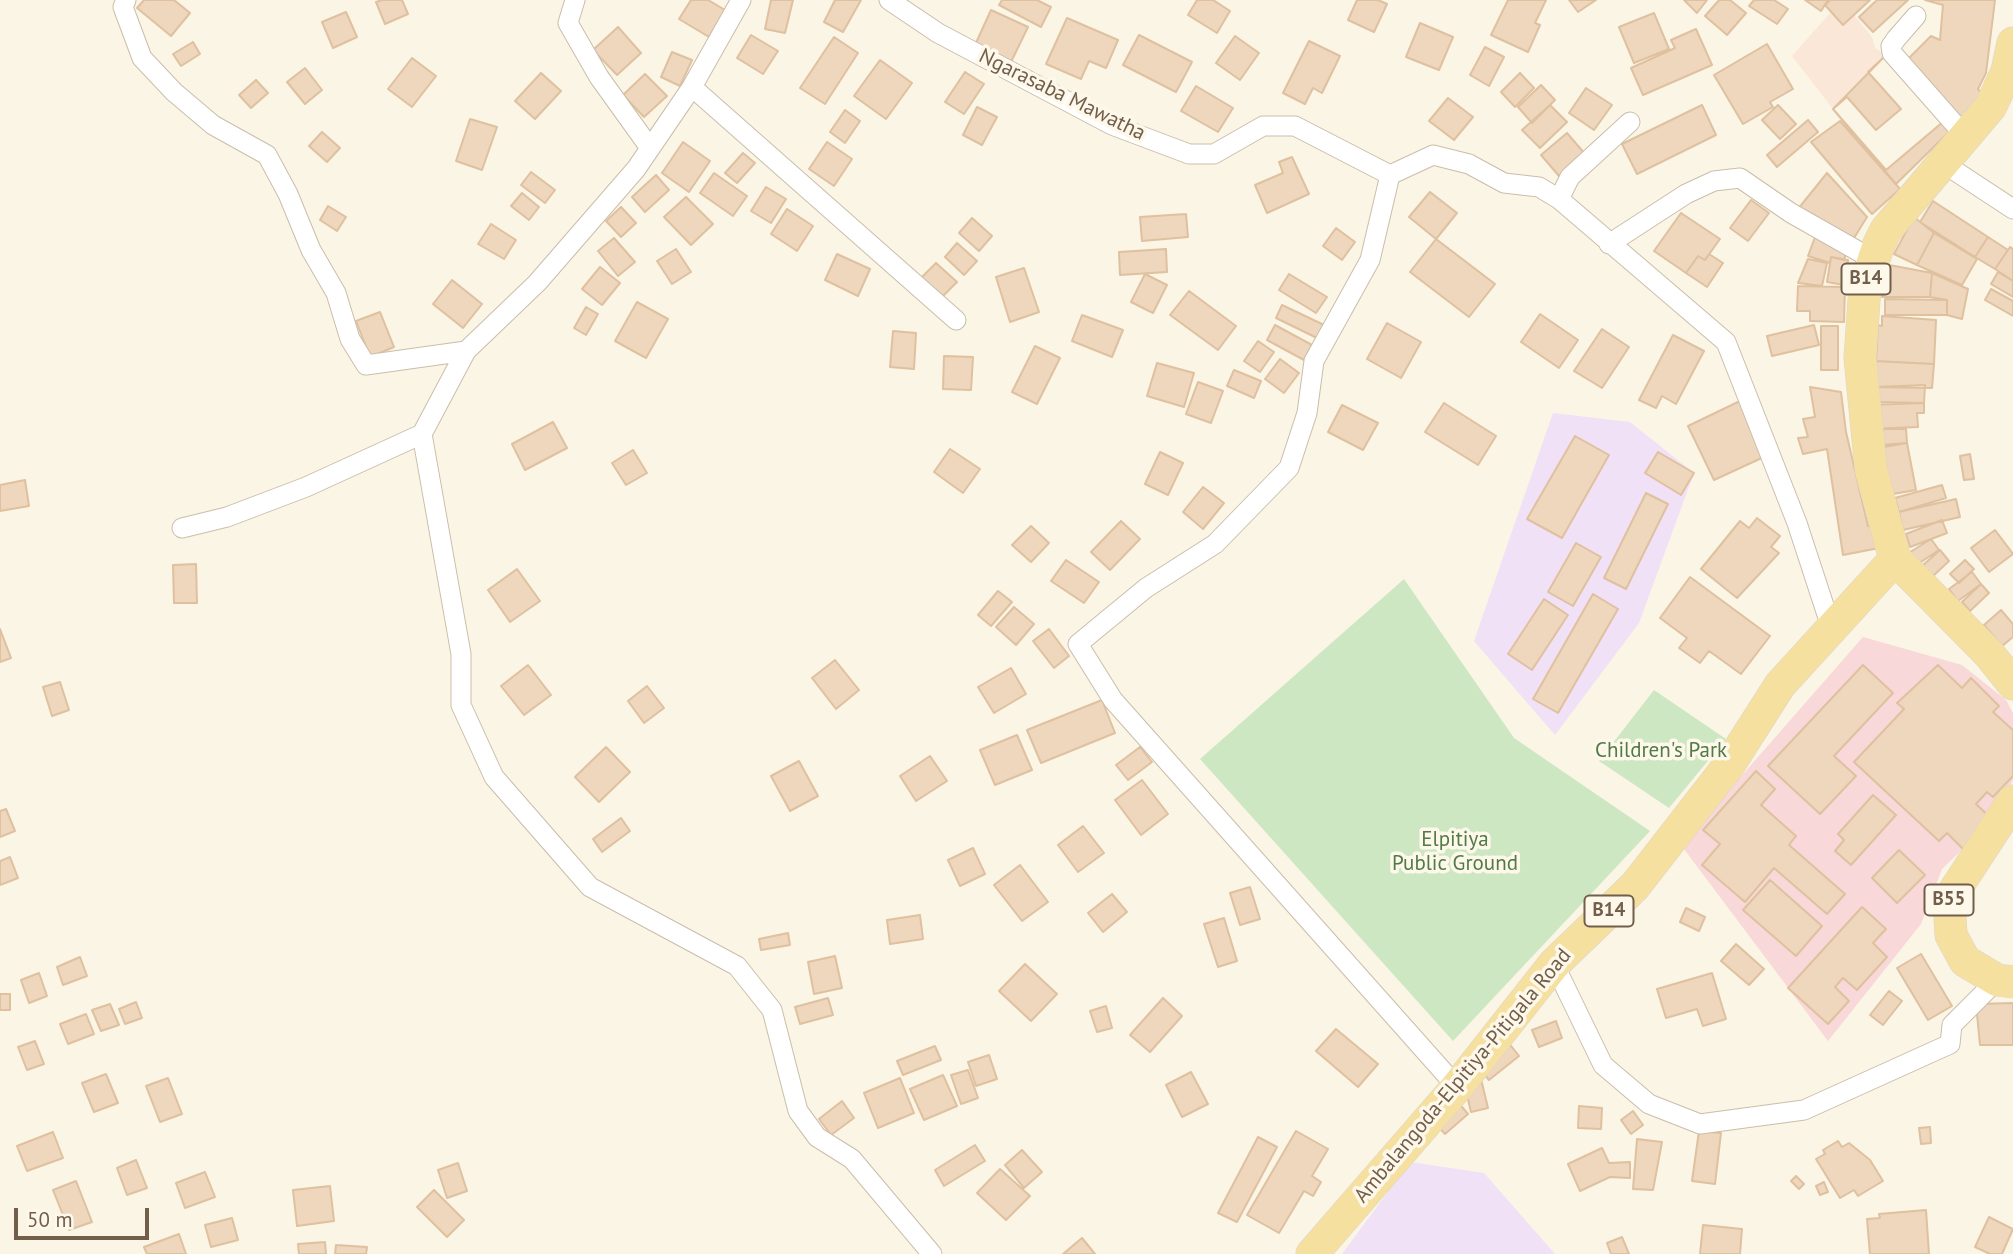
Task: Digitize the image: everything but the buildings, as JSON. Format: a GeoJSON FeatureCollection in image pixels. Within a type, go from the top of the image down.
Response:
{"type":"FeatureCollection","features":[{"type":"Feature","properties":{"kind":"main road","name":"B14"},"geometry":{"type":"LineString","coordinates":[[1895,559],[1871,470],[1864,421],[1860,358],[1865,286],[1872,259],[1885,230],[1991,106],[2001,86],[2013,43]]}},
{"type":"Feature","properties":{"kind":"main road","name":"Ambalangoda-Elpitiya-Pitigala Road"},"geometry":{"type":"LineString","coordinates":[[1312,1254],[1457,1087],[1554,964],[1636,886],[1729,765],[1780,685],[1895,559]]}},
{"type":"Feature","properties":{"kind":"main road"},"geometry":{"type":"LineString","coordinates":[[1895,559],[1989,654],[2013,684]]}},
{"type":"Feature","properties":{"kind":"main road","name":"B55"},"geometry":{"type":"LineString","coordinates":[[2005,981],[1965,961],[1951,935],[1949,899],[2013,801]]}},
{"type":"Feature","properties":{"kind":"street"},"geometry":{"type":"LineString","coordinates":[[126,0],[123,7],[142,58],[174,92],[213,125],[267,155],[288,194],[311,250],[336,293],[350,339],[366,365],[466,351]]}},
{"type":"Feature","properties":{"kind":"street"},"geometry":{"type":"LineString","coordinates":[[575,0],[568,23],[599,77],[650,148]]}},
{"type":"Feature","properties":{"kind":"street"},"geometry":{"type":"LineString","coordinates":[[182,527],[227,517],[306,487],[422,434],[466,351],[537,283],[650,148],[692,87],[741,0]]}},
{"type":"Feature","properties":{"kind":"street","name":"Ngarasaba Mawatha"},"geometry":{"type":"LineString","coordinates":[[890,0],[938,33],[1112,125],[1189,154],[1214,154],[1263,126],[1295,126],[1390,175]]}},
{"type":"Feature","properties":{"kind":"street"},"geometry":{"type":"LineString","coordinates":[[1916,16],[1891,46],[1892,53],[1966,137]]}},
{"type":"Feature","properties":{"kind":"street"},"geometry":{"type":"LineString","coordinates":[[692,87],[956,320]]}},
{"type":"Feature","properties":{"kind":"street"},"geometry":{"type":"LineString","coordinates":[[1559,199],[1570,177],[1630,122]]}},
{"type":"Feature","properties":{"kind":"street"},"geometry":{"type":"LineString","coordinates":[[1457,1087],[1113,700],[1078,644],[1146,588],[1215,544],[1289,468],[1307,414],[1314,361],[1370,260],[1390,175],[1433,155],[1469,164],[1504,183],[1539,187],[1559,199],[1726,342],[1797,523],[1832,630]]}},
{"type":"Feature","properties":{"kind":"street"},"geometry":{"type":"LineString","coordinates":[[1943,163],[2013,209]]}},
{"type":"Feature","properties":{"kind":"street"},"geometry":{"type":"LineString","coordinates":[[1609,244],[1686,194],[1714,181],[1740,178],[1791,213],[1872,259]]}},
{"type":"Feature","properties":{"kind":"street"},"geometry":{"type":"LineString","coordinates":[[422,434],[461,654],[461,705],[494,777],[590,887],[737,966],[772,1010],[798,1111],[817,1137],[852,1159],[932,1254]]}},
{"type":"Feature","properties":{"kind":"street"},"geometry":{"type":"LineString","coordinates":[[1554,964],[1603,1065],[1649,1104],[1700,1124],[1804,1110],[1950,1044],[1952,1025],[2005,981]]}},
{"type":"Feature","properties":{"kind":"shaded area"},"geometry":{"type":"Polygon","coordinates":[[[1831,12],[1843,24],[1854,15],[1872,37],[1875,48],[1886,55],[1833,109],[1792,56],[1831,12]]]}},
{"type":"Feature","properties":{"kind":"shaded area"},"geometry":{"type":"Polygon","coordinates":[[[1553,413],[1630,422],[1694,473],[1639,623],[1555,735],[1474,641],[1553,413]]]}},
{"type":"Feature","properties":{"kind":"shaded area"},"geometry":{"type":"Polygon","coordinates":[[[1863,637],[1962,665],[2006,700],[2013,713],[2013,780],[1993,820],[1942,869],[1921,924],[1828,1041],[1681,845],[1863,637]]]}},
{"type":"Feature","properties":{"kind":"shaded area"},"geometry":{"type":"Polygon","coordinates":[[[1410,1162],[1484,1173],[1555,1254],[1342,1254],[1410,1162]]]}},
{"type":"Feature","properties":{"kind":"green space","name":"Elpitiya Public Ground"},"geometry":{"type":"Polygon","coordinates":[[[1404,579],[1514,738],[1650,831],[1453,1041],[1200,759],[1404,579]]]}},
{"type":"Feature","properties":{"kind":"green space","name":"Children's Park"},"geometry":{"type":"Polygon","coordinates":[[[1654,690],[1726,739],[1669,808],[1599,761],[1654,690]]]}}]}
